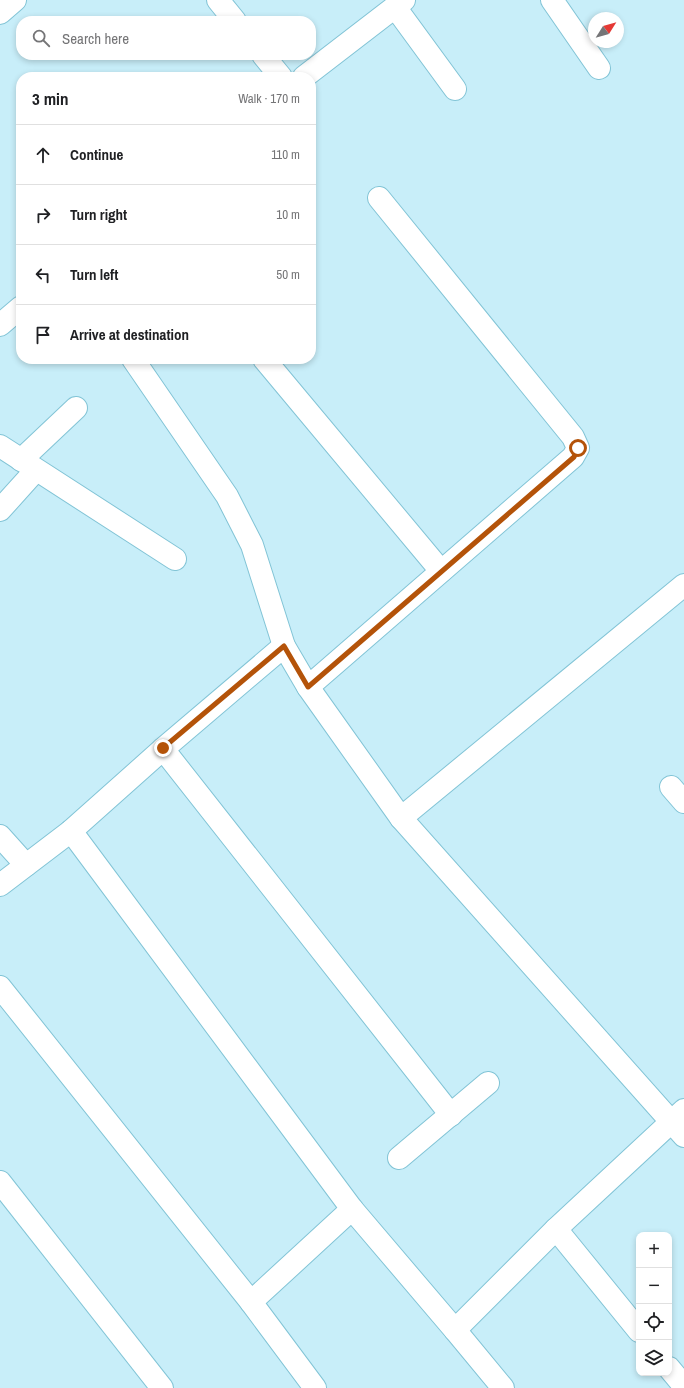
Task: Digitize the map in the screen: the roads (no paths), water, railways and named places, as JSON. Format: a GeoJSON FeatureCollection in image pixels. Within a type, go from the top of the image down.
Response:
{"type":"FeatureCollection","features":[{"type":"Feature","properties":{"kind":"street"},"geometry":{"type":"LineString","coordinates":[[0,13],[16,0]]}},
{"type":"Feature","properties":{"kind":"street"},"geometry":{"type":"LineString","coordinates":[[218,0],[231,16]]}},
{"type":"Feature","properties":{"kind":"street"},"geometry":{"type":"LineString","coordinates":[[552,0],[599,68]]}},
{"type":"Feature","properties":{"kind":"street"},"geometry":{"type":"LineString","coordinates":[[310,72],[400,3],[455,89]]}},
{"type":"Feature","properties":{"kind":"street"},"geometry":{"type":"LineString","coordinates":[[267,60],[277,72]]}},
{"type":"Feature","properties":{"kind":"street"},"geometry":{"type":"LineString","coordinates":[[308,687],[574,457],[578,448],[573,437],[379,198]]}},
{"type":"Feature","properties":{"kind":"street"},"geometry":{"type":"LineString","coordinates":[[0,325],[16,312]]}},
{"type":"Feature","properties":{"kind":"street"},"geometry":{"type":"LineString","coordinates":[[136,364],[227,496],[252,545],[284,646],[308,687],[401,818],[680,1123],[556,1229],[455,1330]]}},
{"type":"Feature","properties":{"kind":"street"},"geometry":{"type":"LineString","coordinates":[[268,364],[441,571]]}},
{"type":"Feature","properties":{"kind":"street"},"geometry":{"type":"LineString","coordinates":[[0,510],[29,465],[76,408]]}},
{"type":"Feature","properties":{"kind":"street"},"geometry":{"type":"LineString","coordinates":[[0,446],[175,559]]}},
{"type":"Feature","properties":{"kind":"street"},"geometry":{"type":"LineString","coordinates":[[401,818],[684,585]]}},
{"type":"Feature","properties":{"kind":"street"},"geometry":{"type":"LineString","coordinates":[[0,885],[71,831],[163,748],[284,646]]}},
{"type":"Feature","properties":{"kind":"street"},"geometry":{"type":"LineString","coordinates":[[163,748],[451,1115]]}},
{"type":"Feature","properties":{"kind":"street"},"geometry":{"type":"LineString","coordinates":[[71,831],[352,1209],[503,1388]]}},
{"type":"Feature","properties":{"kind":"street"},"geometry":{"type":"LineString","coordinates":[[0,836],[26,865]]}},
{"type":"Feature","properties":{"kind":"street"},"geometry":{"type":"LineString","coordinates":[[0,987],[251,1302],[315,1388]]}},
{"type":"Feature","properties":{"kind":"street"},"geometry":{"type":"LineString","coordinates":[[399,1158],[488,1082]]}},
{"type":"Feature","properties":{"kind":"street"},"geometry":{"type":"LineString","coordinates":[[0,1182],[162,1388]]}},
{"type":"Feature","properties":{"kind":"street"},"geometry":{"type":"LineString","coordinates":[[251,1302],[352,1209]]}},
{"type":"Feature","properties":{"kind":"street"},"geometry":{"type":"LineString","coordinates":[[556,1229],[636,1327]]}},
{"type":"Feature","properties":{"kind":"street"},"geometry":{"type":"LineString","coordinates":[[672,1372],[684,1386]]}}]}
